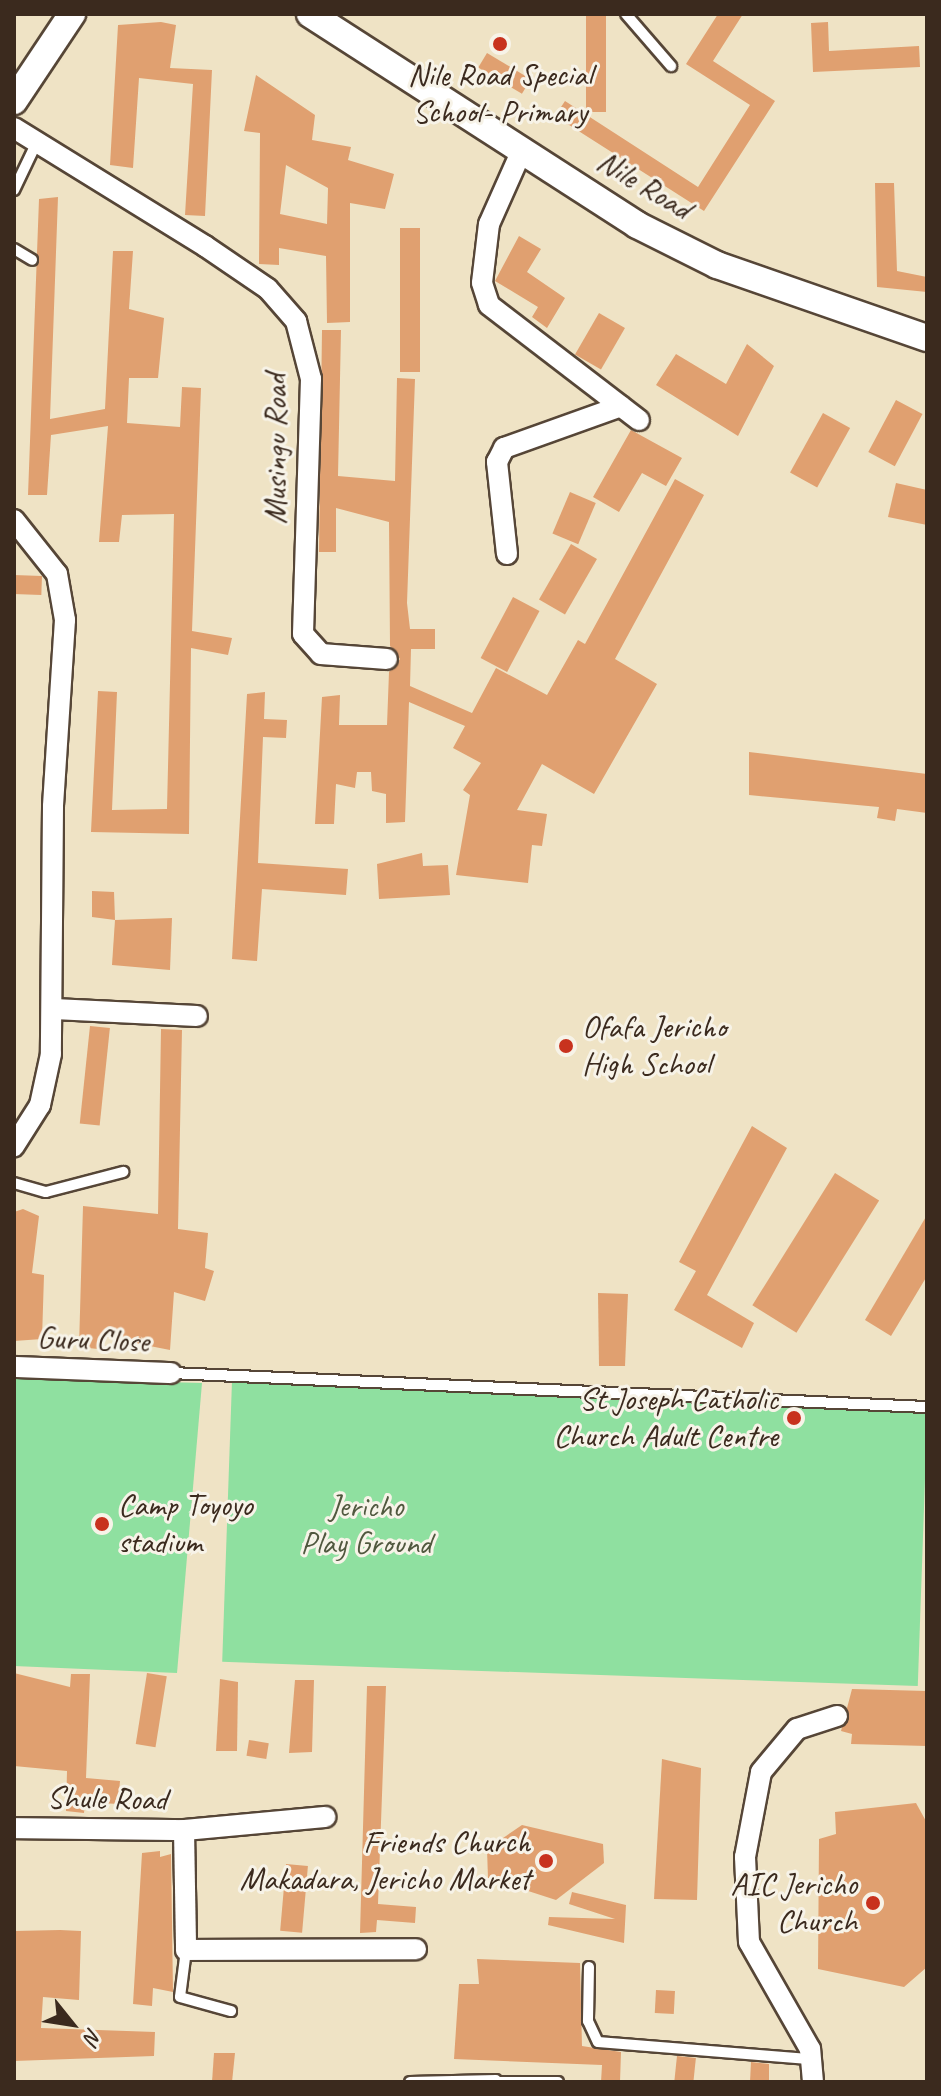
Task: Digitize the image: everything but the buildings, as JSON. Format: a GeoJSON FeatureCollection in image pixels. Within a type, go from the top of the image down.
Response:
{"type":"FeatureCollection","features":[{"type":"Feature","properties":{"kind":"street"},"geometry":{"type":"LineString","coordinates":[[14,101],[72,14]]}},
{"type":"Feature","properties":{"kind":"street","name":"Nile Road"},"geometry":{"type":"LineString","coordinates":[[310,14],[522,150],[717,265],[927,338]]}},
{"type":"Feature","properties":{"kind":"street","name":"Musingu Road"},"geometry":{"type":"LineString","coordinates":[[14,128],[218,254],[268,289],[296,321],[312,404],[303,634],[321,654],[387,659]]}},
{"type":"Feature","properties":{"kind":"street"},"geometry":{"type":"LineString","coordinates":[[522,150],[489,224],[482,283],[489,305],[639,420]]}},
{"type":"Feature","properties":{"kind":"street"},"geometry":{"type":"LineString","coordinates":[[507,554],[497,462],[504,448],[621,406]]}},
{"type":"Feature","properties":{"kind":"street"},"geometry":{"type":"LineString","coordinates":[[14,520],[47,556],[64,604],[53,807],[54,1009],[42,1097],[14,1146]]}},
{"type":"Feature","properties":{"kind":"street"},"geometry":{"type":"LineString","coordinates":[[54,1009],[197,1016]]}},
{"type":"Feature","properties":{"kind":"street","name":"Guru Close"},"geometry":{"type":"LineString","coordinates":[[14,1367],[171,1373]]}},
{"type":"Feature","properties":{"kind":"street"},"geometry":{"type":"LineString","coordinates":[[813,2082],[813,2059],[749,1942],[746,1843],[761,1772],[797,1729],[837,1716]]}},
{"type":"Feature","properties":{"kind":"street"},"geometry":{"type":"LineString","coordinates":[[184,1830],[325,1817]]}},
{"type":"Feature","properties":{"kind":"street","name":"Shule Road"},"geometry":{"type":"LineString","coordinates":[[14,1828],[184,1830],[186,1950]]}},
{"type":"Feature","properties":{"kind":"street"},"geometry":{"type":"LineString","coordinates":[[186,1950],[416,1949]]}},
{"type":"Feature","properties":{"kind":"lane"},"geometry":{"type":"LineString","coordinates":[[626,14],[671,66]]}},
{"type":"Feature","properties":{"kind":"lane"},"geometry":{"type":"LineString","coordinates":[[14,190],[37,142]]}},
{"type":"Feature","properties":{"kind":"lane"},"geometry":{"type":"LineString","coordinates":[[14,249],[32,260]]}},
{"type":"Feature","properties":{"kind":"lane"},"geometry":{"type":"LineString","coordinates":[[14,1183],[46,1192],[123,1172]]}},
{"type":"Feature","properties":{"kind":"lane"},"geometry":{"type":"LineString","coordinates":[[171,1373],[927,1407]]}},
{"type":"Feature","properties":{"kind":"lane"},"geometry":{"type":"LineString","coordinates":[[186,1950],[180,1997],[231,2011]]}},
{"type":"Feature","properties":{"kind":"lane"},"geometry":{"type":"LineString","coordinates":[[589,1967],[588,2021],[598,2042],[813,2059]]}},
{"type":"Feature","properties":{"kind":"lane"},"geometry":{"type":"LineString","coordinates":[[410,2082],[558,2082]]}},
{"type":"Feature","properties":{"kind":"green space","name":"Camp Toyoyo stadium"},"geometry":{"type":"Polygon","coordinates":[[[14,1378],[202,1383],[177,1673],[14,1666],[14,1378]]]}},
{"type":"Feature","properties":{"kind":"green space","name":"Jericho Play Ground"},"geometry":{"type":"Polygon","coordinates":[[[232,1381],[927,1405],[918,1686],[222,1662],[232,1381]]]}},
{"type":"Feature","properties":{"kind":"place","name":"Nile Road Special School- Primary"},"geometry":{"type":"Point","coordinates":[500,44]}},
{"type":"Feature","properties":{"kind":"place","name":"Ofafa Jericho High School"},"geometry":{"type":"Point","coordinates":[566,1046]}},
{"type":"Feature","properties":{"kind":"place","name":"St Joseph Catholic Church Adult Centre"},"geometry":{"type":"Point","coordinates":[794,1418]}},
{"type":"Feature","properties":{"kind":"place","name":"Camp Toyoyo stadium"},"geometry":{"type":"Point","coordinates":[102,1524]}},
{"type":"Feature","properties":{"kind":"place","name":"Friends Church Makadara, Jericho Market"},"geometry":{"type":"Point","coordinates":[546,1861]}},
{"type":"Feature","properties":{"kind":"place","name":"AIC Jericho Church"},"geometry":{"type":"Point","coordinates":[873,1903]}}]}
